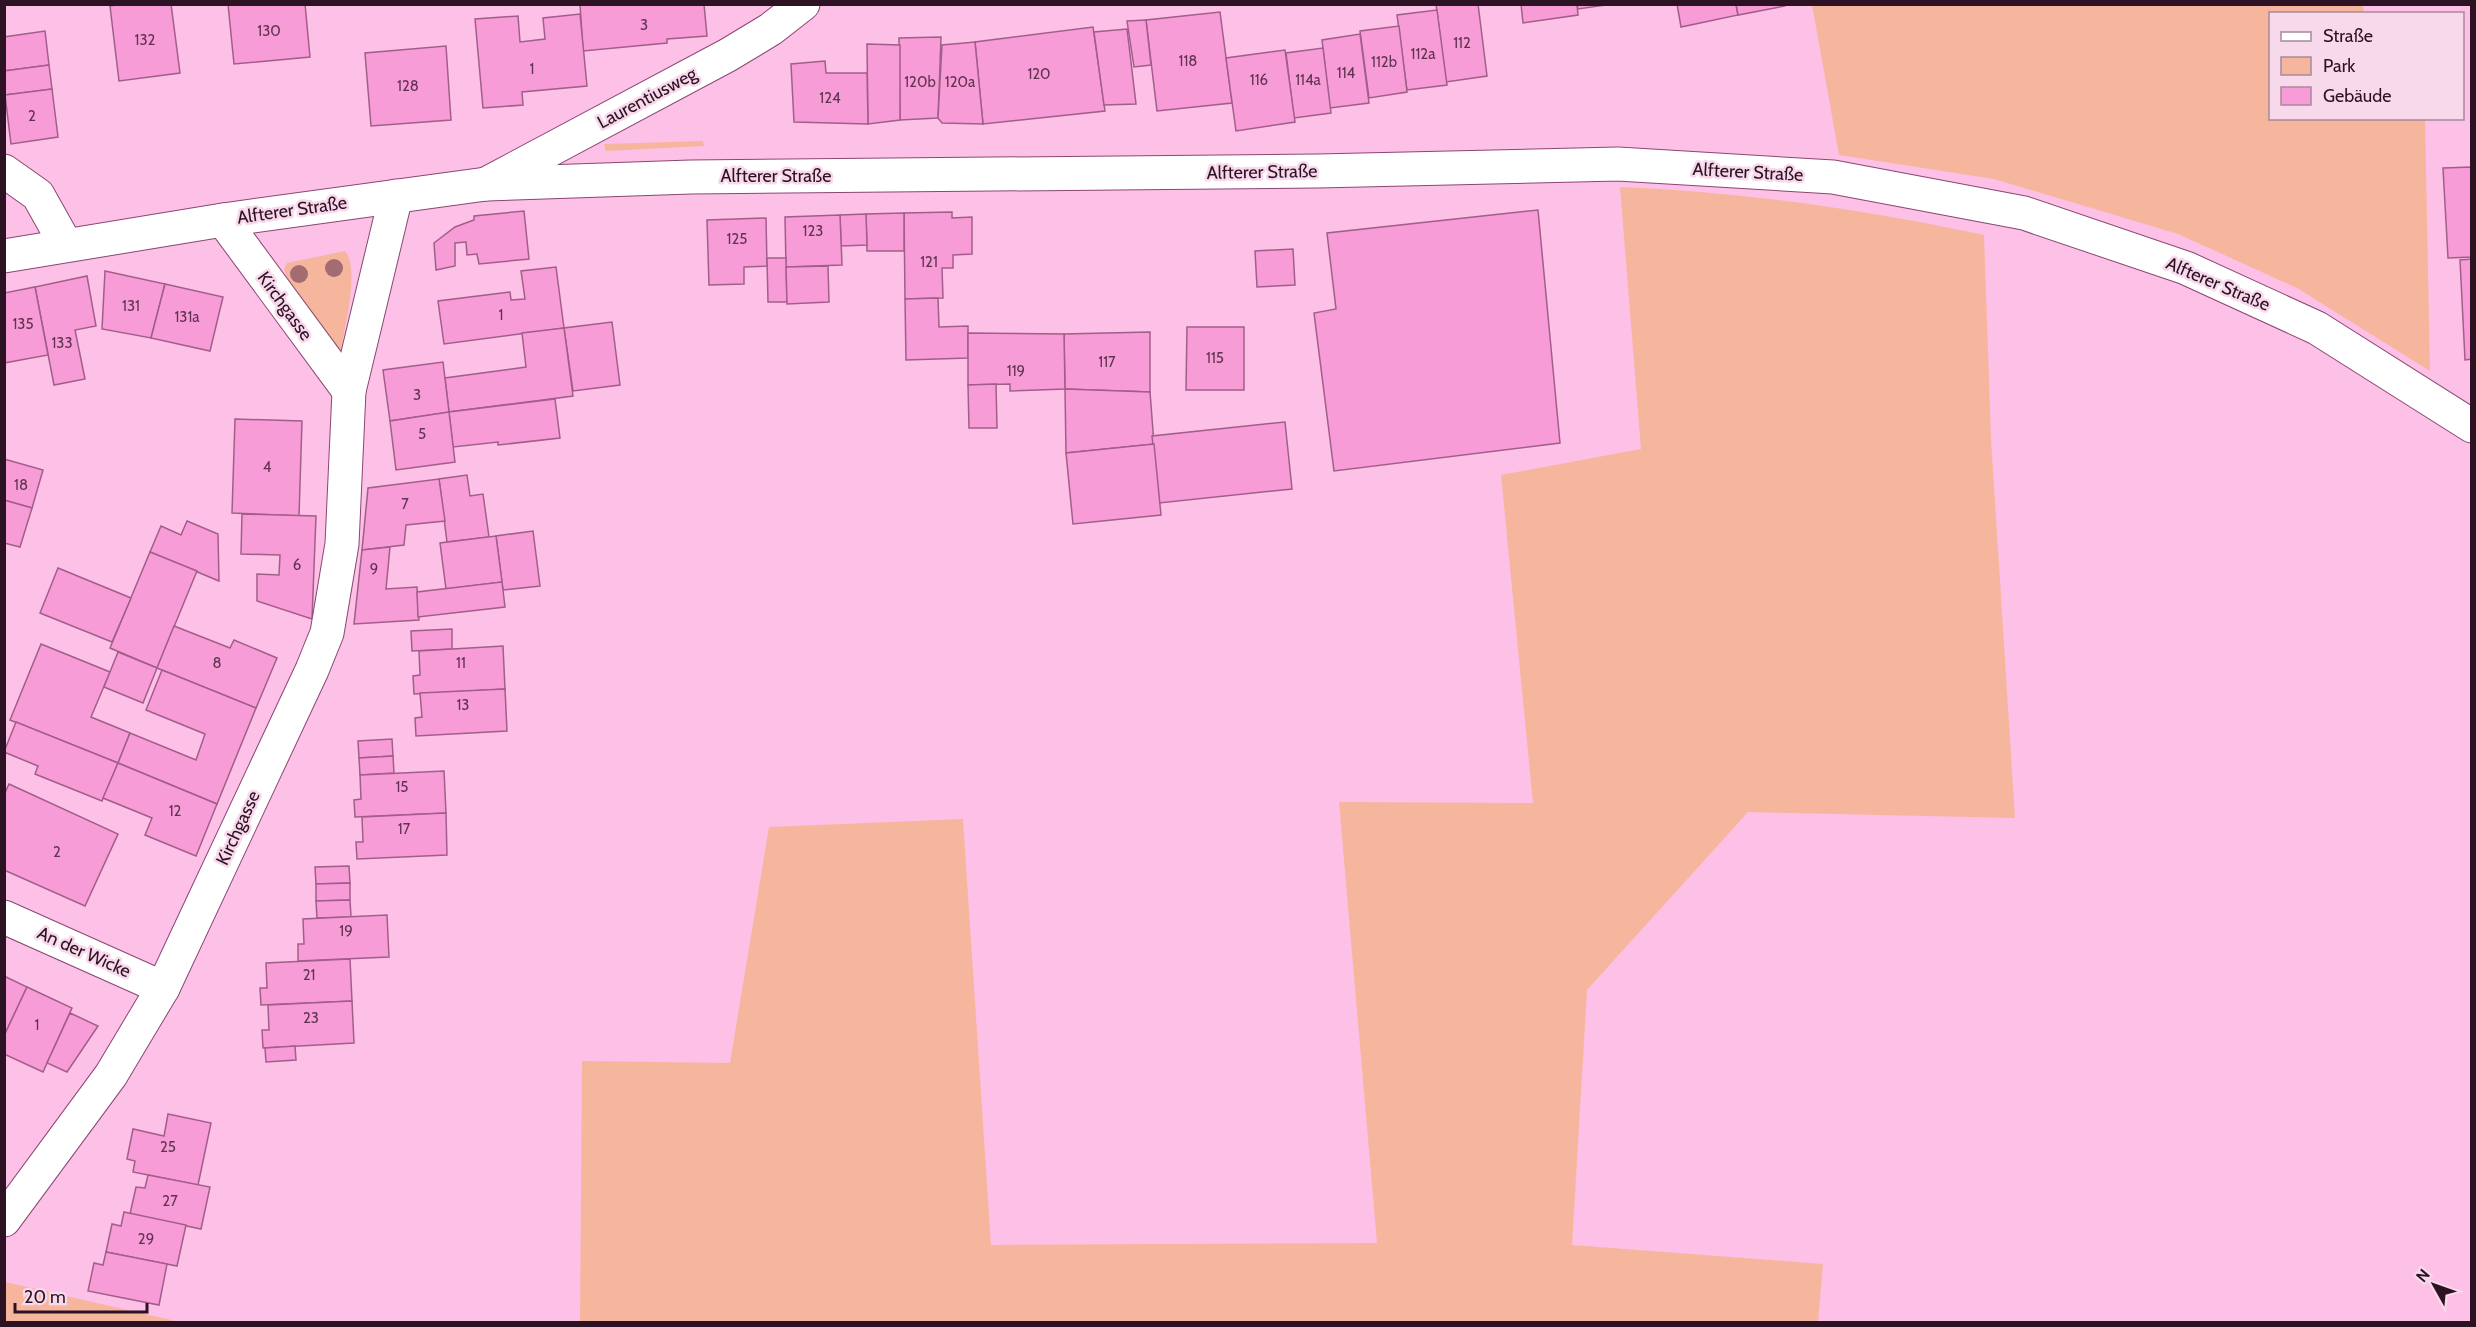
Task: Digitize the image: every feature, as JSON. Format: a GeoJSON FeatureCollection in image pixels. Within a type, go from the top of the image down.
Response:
{"type":"FeatureCollection","features":[{"type":"Feature","properties":{"kind":"street","name":"Laurentiusweg"},"geometry":{"type":"LineString","coordinates":[[486,184],[728,55],[803,4]]}},
{"type":"Feature","properties":{"kind":"street","name":"Alfterer Straße"},"geometry":{"type":"LineString","coordinates":[[4,256],[224,220],[486,184],[691,177],[1318,171],[1618,164],[1840,178],[2024,213],[2186,268],[2317,328],[2472,426]]}},
{"type":"Feature","properties":{"kind":"street"},"geometry":{"type":"LineString","coordinates":[[4,171],[38,195],[66,245]]}},
{"type":"Feature","properties":{"kind":"street","name":"Kirchgasse"},"geometry":{"type":"LineString","coordinates":[[4,1220],[111,1075],[163,987],[312,670],[327,633],[342,544],[349,391],[396,196]]}},
{"type":"Feature","properties":{"kind":"street","name":"Kirchgasse"},"geometry":{"type":"LineString","coordinates":[[224,220],[349,391]]}},
{"type":"Feature","properties":{"kind":"street","name":"An der Wicke"},"geometry":{"type":"LineString","coordinates":[[4,917],[163,987]]}},
{"type":"Feature","properties":{"kind":"green space"},"geometry":{"type":"Polygon","coordinates":[[[1812,5],[2363,5],[2364,12],[2269,12],[2269,120],[2425,120],[2430,371],[2297,288],[2178,234],[1994,179],[1839,155],[1812,5]]]}},
{"type":"Feature","properties":{"kind":"green space"},"geometry":{"type":"Polygon","coordinates":[[[703,141],[704,146],[606,151],[604,144],[703,141]]]}},
{"type":"Feature","properties":{"kind":"green space"},"geometry":{"type":"Polygon","coordinates":[[[1620,187],[1712,193],[1803,203],[1894,217],[1984,235],[1991,439],[2015,818],[1748,812],[1587,990],[1572,1245],[1823,1264],[1818,1322],[580,1322],[582,1061],[730,1063],[769,827],[963,819],[991,1245],[1377,1243],[1339,802],[1533,803],[1501,475],[1641,449],[1620,187]]]}},
{"type":"Feature","properties":{"kind":"green space"},"geometry":{"type":"Polygon","coordinates":[[[345,251],[349,259],[351,283],[341,349],[333,348],[290,286],[284,269],[287,263],[345,251]]]}},
{"type":"Feature","properties":{"kind":"green space"},"geometry":{"type":"Polygon","coordinates":[[[5,1282],[180,1322],[5,1322],[5,1282]]]}},
{"type":"Feature","properties":{"kind":"building"},"geometry":{"type":"Polygon","coordinates":[[[171,4],[180,73],[119,81],[110,6],[171,4]]]}},
{"type":"Feature","properties":{"kind":"building"},"geometry":{"type":"Polygon","coordinates":[[[228,4],[305,4],[310,57],[234,64],[228,4]]]}},
{"type":"Feature","properties":{"kind":"building"},"geometry":{"type":"Polygon","coordinates":[[[580,4],[704,4],[707,36],[667,39],[667,43],[583,51],[580,4]]]}},
{"type":"Feature","properties":{"kind":"building"},"geometry":{"type":"Polygon","coordinates":[[[1436,4],[1478,4],[1487,76],[1446,82],[1436,4]]]}},
{"type":"Feature","properties":{"kind":"building"},"geometry":{"type":"Polygon","coordinates":[[[1521,4],[1577,4],[1578,15],[1523,23],[1521,4]]]}},
{"type":"Feature","properties":{"kind":"building"},"geometry":{"type":"Polygon","coordinates":[[[1577,4],[1613,4],[1578,9],[1577,4]]]}},
{"type":"Feature","properties":{"kind":"building"},"geometry":{"type":"Polygon","coordinates":[[[1677,4],[1736,4],[1738,15],[1681,27],[1677,4]]]}},
{"type":"Feature","properties":{"kind":"building"},"geometry":{"type":"Polygon","coordinates":[[[1736,4],[1785,4],[1785,6],[1738,15],[1736,4]]]}},
{"type":"Feature","properties":{"kind":"building"},"geometry":{"type":"Polygon","coordinates":[[[1437,10],[1447,85],[1407,90],[1397,15],[1437,10]]]}},
{"type":"Feature","properties":{"kind":"building"},"geometry":{"type":"Polygon","coordinates":[[[1220,12],[1232,103],[1157,111],[1146,20],[1220,12]]]}},
{"type":"Feature","properties":{"kind":"building"},"geometry":{"type":"Polygon","coordinates":[[[580,14],[587,86],[522,92],[523,105],[483,108],[475,19],[518,16],[520,42],[545,39],[543,18],[580,14]]]}},
{"type":"Feature","properties":{"kind":"building"},"geometry":{"type":"Polygon","coordinates":[[[1146,20],[1151,65],[1134,67],[1127,21],[1146,20]]]}},
{"type":"Feature","properties":{"kind":"building"},"geometry":{"type":"Polygon","coordinates":[[[1399,26],[1407,92],[1369,98],[1360,31],[1399,26]]]}},
{"type":"Feature","properties":{"kind":"building"},"geometry":{"type":"Polygon","coordinates":[[[1093,27],[1105,111],[983,124],[975,42],[1093,27]]]}},
{"type":"Feature","properties":{"kind":"building"},"geometry":{"type":"Polygon","coordinates":[[[1127,29],[1136,104],[1104,105],[1094,32],[1127,29]]]}},
{"type":"Feature","properties":{"kind":"building"},"geometry":{"type":"Polygon","coordinates":[[[45,31],[49,65],[4,71],[4,37],[45,31]]]}},
{"type":"Feature","properties":{"kind":"building"},"geometry":{"type":"Polygon","coordinates":[[[1360,34],[1369,103],[1330,108],[1322,40],[1360,34]]]}},
{"type":"Feature","properties":{"kind":"building"},"geometry":{"type":"Polygon","coordinates":[[[941,37],[938,118],[900,120],[899,38],[941,37]]]}},
{"type":"Feature","properties":{"kind":"building"},"geometry":{"type":"Polygon","coordinates":[[[975,42],[983,124],[942,123],[938,118],[942,45],[975,42]]]}},
{"type":"Feature","properties":{"kind":"building"},"geometry":{"type":"Polygon","coordinates":[[[867,44],[900,45],[900,120],[868,124],[867,44]]]}},
{"type":"Feature","properties":{"kind":"building"},"geometry":{"type":"Polygon","coordinates":[[[446,46],[451,120],[371,126],[365,53],[446,46]]]}},
{"type":"Feature","properties":{"kind":"building"},"geometry":{"type":"Polygon","coordinates":[[[1323,48],[1331,113],[1294,118],[1286,53],[1323,48]]]}},
{"type":"Feature","properties":{"kind":"building"},"geometry":{"type":"Polygon","coordinates":[[[1285,50],[1295,122],[1236,131],[1226,58],[1285,50]]]}},
{"type":"Feature","properties":{"kind":"building"},"geometry":{"type":"Polygon","coordinates":[[[825,61],[826,73],[867,73],[868,124],[794,122],[791,64],[825,61]]]}},
{"type":"Feature","properties":{"kind":"building"},"geometry":{"type":"Polygon","coordinates":[[[49,65],[52,89],[5,95],[4,71],[49,65]]]}},
{"type":"Feature","properties":{"kind":"building"},"geometry":{"type":"Polygon","coordinates":[[[52,89],[58,137],[11,144],[5,95],[52,89]]]}},
{"type":"Feature","properties":{"kind":"building"},"geometry":{"type":"Polygon","coordinates":[[[2472,167],[2472,257],[2448,258],[2443,168],[2472,167]]]}},
{"type":"Feature","properties":{"kind":"building"},"geometry":{"type":"Polygon","coordinates":[[[1538,210],[1560,443],[1334,471],[1314,313],[1336,309],[1327,233],[1538,210]]]}},
{"type":"Feature","properties":{"kind":"building"},"geometry":{"type":"Polygon","coordinates":[[[524,211],[529,259],[479,264],[477,254],[467,255],[466,242],[455,243],[455,266],[436,270],[434,243],[455,227],[474,220],[474,216],[524,211]]]}},
{"type":"Feature","properties":{"kind":"building"},"geometry":{"type":"Polygon","coordinates":[[[952,212],[952,218],[972,217],[972,254],[953,255],[953,268],[942,268],[943,298],[905,299],[904,213],[952,212]]]}},
{"type":"Feature","properties":{"kind":"building"},"geometry":{"type":"Polygon","coordinates":[[[904,213],[904,251],[867,251],[866,214],[904,213]]]}},
{"type":"Feature","properties":{"kind":"building"},"geometry":{"type":"Polygon","coordinates":[[[866,214],[867,245],[841,246],[840,215],[866,214]]]}},
{"type":"Feature","properties":{"kind":"building"},"geometry":{"type":"Polygon","coordinates":[[[840,215],[842,265],[786,267],[785,217],[840,215]]]}},
{"type":"Feature","properties":{"kind":"building"},"geometry":{"type":"Polygon","coordinates":[[[766,218],[767,266],[744,267],[744,284],[709,285],[707,220],[766,218]]]}},
{"type":"Feature","properties":{"kind":"building"},"geometry":{"type":"Polygon","coordinates":[[[1293,249],[1295,285],[1257,287],[1255,251],[1293,249]]]}},
{"type":"Feature","properties":{"kind":"building"},"geometry":{"type":"Polygon","coordinates":[[[767,258],[786,258],[787,302],[768,302],[767,258]]]}},
{"type":"Feature","properties":{"kind":"building"},"geometry":{"type":"Polygon","coordinates":[[[2472,259],[2472,359],[2465,360],[2460,260],[2472,259]]]}},
{"type":"Feature","properties":{"kind":"building"},"geometry":{"type":"Polygon","coordinates":[[[828,266],[829,302],[787,304],[786,267],[828,266]]]}},
{"type":"Feature","properties":{"kind":"building"},"geometry":{"type":"Polygon","coordinates":[[[556,267],[564,328],[444,344],[438,301],[510,292],[511,300],[525,299],[521,271],[556,267]]]}},
{"type":"Feature","properties":{"kind":"building"},"geometry":{"type":"Polygon","coordinates":[[[105,271],[165,284],[151,338],[102,329],[105,271]]]}},
{"type":"Feature","properties":{"kind":"building"},"geometry":{"type":"Polygon","coordinates":[[[87,276],[96,326],[75,330],[85,379],[54,385],[35,287],[87,276]]]}},
{"type":"Feature","properties":{"kind":"building"},"geometry":{"type":"Polygon","coordinates":[[[165,284],[223,297],[210,351],[151,338],[165,284]]]}},
{"type":"Feature","properties":{"kind":"building"},"geometry":{"type":"Polygon","coordinates":[[[35,287],[48,355],[4,363],[4,293],[35,287]]]}},
{"type":"Feature","properties":{"kind":"building"},"geometry":{"type":"Polygon","coordinates":[[[938,298],[939,327],[968,326],[968,358],[906,360],[905,299],[938,298]]]}},
{"type":"Feature","properties":{"kind":"building"},"geometry":{"type":"Polygon","coordinates":[[[612,322],[620,385],[573,391],[564,328],[612,322]]]}},
{"type":"Feature","properties":{"kind":"building"},"geometry":{"type":"Polygon","coordinates":[[[1187,327],[1244,327],[1244,390],[1186,390],[1187,327]]]}},
{"type":"Feature","properties":{"kind":"building"},"geometry":{"type":"Polygon","coordinates":[[[564,328],[573,396],[449,412],[445,378],[526,367],[522,333],[564,328]]]}},
{"type":"Feature","properties":{"kind":"building"},"geometry":{"type":"Polygon","coordinates":[[[1150,332],[1150,392],[1065,389],[1064,334],[1150,332]]]}},
{"type":"Feature","properties":{"kind":"building"},"geometry":{"type":"Polygon","coordinates":[[[968,333],[1064,334],[1065,389],[1010,391],[1010,384],[968,385],[968,333]]]}},
{"type":"Feature","properties":{"kind":"building"},"geometry":{"type":"Polygon","coordinates":[[[443,362],[449,412],[390,421],[383,370],[443,362]]]}},
{"type":"Feature","properties":{"kind":"building"},"geometry":{"type":"Polygon","coordinates":[[[996,384],[997,428],[969,428],[968,385],[996,384]]]}},
{"type":"Feature","properties":{"kind":"building"},"geometry":{"type":"Polygon","coordinates":[[[1065,389],[1150,392],[1154,444],[1066,453],[1065,389]]]}},
{"type":"Feature","properties":{"kind":"building"},"geometry":{"type":"Polygon","coordinates":[[[555,399],[560,438],[453,447],[449,412],[555,399]]]}},
{"type":"Feature","properties":{"kind":"building"},"geometry":{"type":"Polygon","coordinates":[[[449,412],[455,462],[396,470],[390,421],[449,412]]]}},
{"type":"Feature","properties":{"kind":"building"},"geometry":{"type":"Polygon","coordinates":[[[235,419],[302,421],[299,516],[232,513],[235,419]]]}},
{"type":"Feature","properties":{"kind":"building"},"geometry":{"type":"Polygon","coordinates":[[[1285,422],[1292,489],[1159,503],[1152,436],[1285,422]]]}},
{"type":"Feature","properties":{"kind":"building"},"geometry":{"type":"Polygon","coordinates":[[[1154,444],[1161,515],[1073,524],[1066,453],[1154,444]]]}},
{"type":"Feature","properties":{"kind":"building"},"geometry":{"type":"Polygon","coordinates":[[[4,459],[43,470],[32,508],[4,500],[4,459]]]}},
{"type":"Feature","properties":{"kind":"building"},"geometry":{"type":"Polygon","coordinates":[[[467,475],[470,496],[483,494],[489,537],[447,542],[439,479],[467,475]]]}},
{"type":"Feature","properties":{"kind":"building"},"geometry":{"type":"Polygon","coordinates":[[[439,479],[445,521],[406,525],[404,545],[362,550],[368,488],[439,479]]]}},
{"type":"Feature","properties":{"kind":"building"},"geometry":{"type":"Polygon","coordinates":[[[4,500],[32,508],[20,547],[4,543],[4,500]]]}},
{"type":"Feature","properties":{"kind":"building"},"geometry":{"type":"Polygon","coordinates":[[[242,514],[316,516],[312,619],[257,601],[257,574],[279,575],[280,555],[241,554],[242,514]]]}},
{"type":"Feature","properties":{"kind":"building"},"geometry":{"type":"Polygon","coordinates":[[[187,521],[218,534],[219,581],[150,552],[161,526],[181,535],[187,521]]]}},
{"type":"Feature","properties":{"kind":"building"},"geometry":{"type":"Polygon","coordinates":[[[533,531],[540,586],[503,590],[496,536],[533,531]]]}},
{"type":"Feature","properties":{"kind":"building"},"geometry":{"type":"Polygon","coordinates":[[[496,536],[502,582],[446,589],[440,543],[496,536]]]}},
{"type":"Feature","properties":{"kind":"building"},"geometry":{"type":"Polygon","coordinates":[[[390,547],[386,589],[417,587],[419,620],[354,624],[362,550],[390,547]]]}},
{"type":"Feature","properties":{"kind":"building"},"geometry":{"type":"Polygon","coordinates":[[[150,552],[197,571],[157,668],[110,648],[150,552]]]}},
{"type":"Feature","properties":{"kind":"building"},"geometry":{"type":"Polygon","coordinates":[[[58,568],[131,598],[112,642],[40,613],[58,568]]]}},
{"type":"Feature","properties":{"kind":"building"},"geometry":{"type":"Polygon","coordinates":[[[502,582],[505,607],[418,617],[417,592],[502,582]]]}},
{"type":"Feature","properties":{"kind":"building"},"geometry":{"type":"Polygon","coordinates":[[[174,626],[230,648],[234,640],[277,658],[256,708],[157,668],[174,626]]]}},
{"type":"Feature","properties":{"kind":"building"},"geometry":{"type":"Polygon","coordinates":[[[452,629],[452,649],[412,651],[411,631],[452,629]]]}},
{"type":"Feature","properties":{"kind":"building"},"geometry":{"type":"Polygon","coordinates":[[[41,644],[110,672],[91,717],[130,733],[118,763],[10,720],[41,644]]]}},
{"type":"Feature","properties":{"kind":"building"},"geometry":{"type":"Polygon","coordinates":[[[503,646],[505,689],[414,694],[413,676],[420,675],[419,651],[503,646]]]}},
{"type":"Feature","properties":{"kind":"building"},"geometry":{"type":"Polygon","coordinates":[[[118,652],[157,668],[143,703],[104,687],[118,652]]]}},
{"type":"Feature","properties":{"kind":"building"},"geometry":{"type":"Polygon","coordinates":[[[162,670],[256,708],[217,804],[118,763],[130,733],[196,760],[205,734],[146,710],[162,670]]]}},
{"type":"Feature","properties":{"kind":"building"},"geometry":{"type":"Polygon","coordinates":[[[505,689],[507,731],[416,736],[415,718],[422,717],[420,693],[505,689]]]}},
{"type":"Feature","properties":{"kind":"building"},"geometry":{"type":"Polygon","coordinates":[[[16,722],[118,763],[102,801],[35,774],[38,766],[4,752],[16,722]]]}},
{"type":"Feature","properties":{"kind":"building"},"geometry":{"type":"Polygon","coordinates":[[[392,739],[393,756],[359,758],[358,741],[392,739]]]}},
{"type":"Feature","properties":{"kind":"building"},"geometry":{"type":"Polygon","coordinates":[[[393,756],[394,773],[360,775],[359,758],[393,756]]]}},
{"type":"Feature","properties":{"kind":"building"},"geometry":{"type":"Polygon","coordinates":[[[118,763],[217,804],[196,856],[145,835],[152,818],[103,798],[118,763]]]}},
{"type":"Feature","properties":{"kind":"building"},"geometry":{"type":"Polygon","coordinates":[[[444,771],[446,813],[355,817],[354,800],[361,799],[360,775],[444,771]]]}},
{"type":"Feature","properties":{"kind":"building"},"geometry":{"type":"Polygon","coordinates":[[[9,784],[118,834],[85,906],[4,870],[4,795],[9,784]]]}},
{"type":"Feature","properties":{"kind":"building"},"geometry":{"type":"Polygon","coordinates":[[[446,813],[447,855],[357,859],[356,842],[363,842],[362,817],[446,813]]]}},
{"type":"Feature","properties":{"kind":"building"},"geometry":{"type":"Polygon","coordinates":[[[349,866],[350,883],[316,884],[315,867],[349,866]]]}},
{"type":"Feature","properties":{"kind":"building"},"geometry":{"type":"Polygon","coordinates":[[[350,883],[350,900],[316,901],[316,884],[350,883]]]}},
{"type":"Feature","properties":{"kind":"building"},"geometry":{"type":"Polygon","coordinates":[[[350,900],[351,917],[317,918],[316,901],[350,900]]]}},
{"type":"Feature","properties":{"kind":"building"},"geometry":{"type":"Polygon","coordinates":[[[387,915],[389,957],[298,961],[298,944],[304,944],[303,919],[387,915]]]}},
{"type":"Feature","properties":{"kind":"building"},"geometry":{"type":"Polygon","coordinates":[[[350,959],[352,1001],[261,1005],[260,988],[267,988],[266,963],[350,959]]]}},
{"type":"Feature","properties":{"kind":"building"},"geometry":{"type":"Polygon","coordinates":[[[4,976],[27,987],[4,1036],[4,976]]]}},
{"type":"Feature","properties":{"kind":"building"},"geometry":{"type":"Polygon","coordinates":[[[27,987],[72,1008],[43,1072],[4,1054],[4,1036],[27,987]]]}},
{"type":"Feature","properties":{"kind":"building"},"geometry":{"type":"Polygon","coordinates":[[[352,1001],[354,1043],[263,1048],[262,1030],[269,1030],[268,1005],[352,1001]]]}},
{"type":"Feature","properties":{"kind":"building"},"geometry":{"type":"Polygon","coordinates":[[[70,1013],[98,1026],[67,1072],[47,1063],[70,1013]]]}},
{"type":"Feature","properties":{"kind":"building"},"geometry":{"type":"Polygon","coordinates":[[[295,1046],[296,1060],[266,1062],[265,1048],[295,1046]]]}},
{"type":"Feature","properties":{"kind":"building"},"geometry":{"type":"Polygon","coordinates":[[[168,1114],[211,1123],[198,1185],[133,1172],[135,1161],[127,1159],[133,1129],[164,1136],[168,1114]]]}},
{"type":"Feature","properties":{"kind":"building"},"geometry":{"type":"Polygon","coordinates":[[[148,1175],[210,1187],[201,1229],[130,1214],[136,1187],[145,1188],[148,1175]]]}},
{"type":"Feature","properties":{"kind":"building"},"geometry":{"type":"Polygon","coordinates":[[[124,1212],[186,1225],[177,1266],[106,1252],[112,1224],[121,1226],[124,1212]]]}},
{"type":"Feature","properties":{"kind":"building"},"geometry":{"type":"Polygon","coordinates":[[[106,1252],[167,1264],[159,1305],[88,1291],[94,1263],[103,1265],[106,1252]]]}}]}
